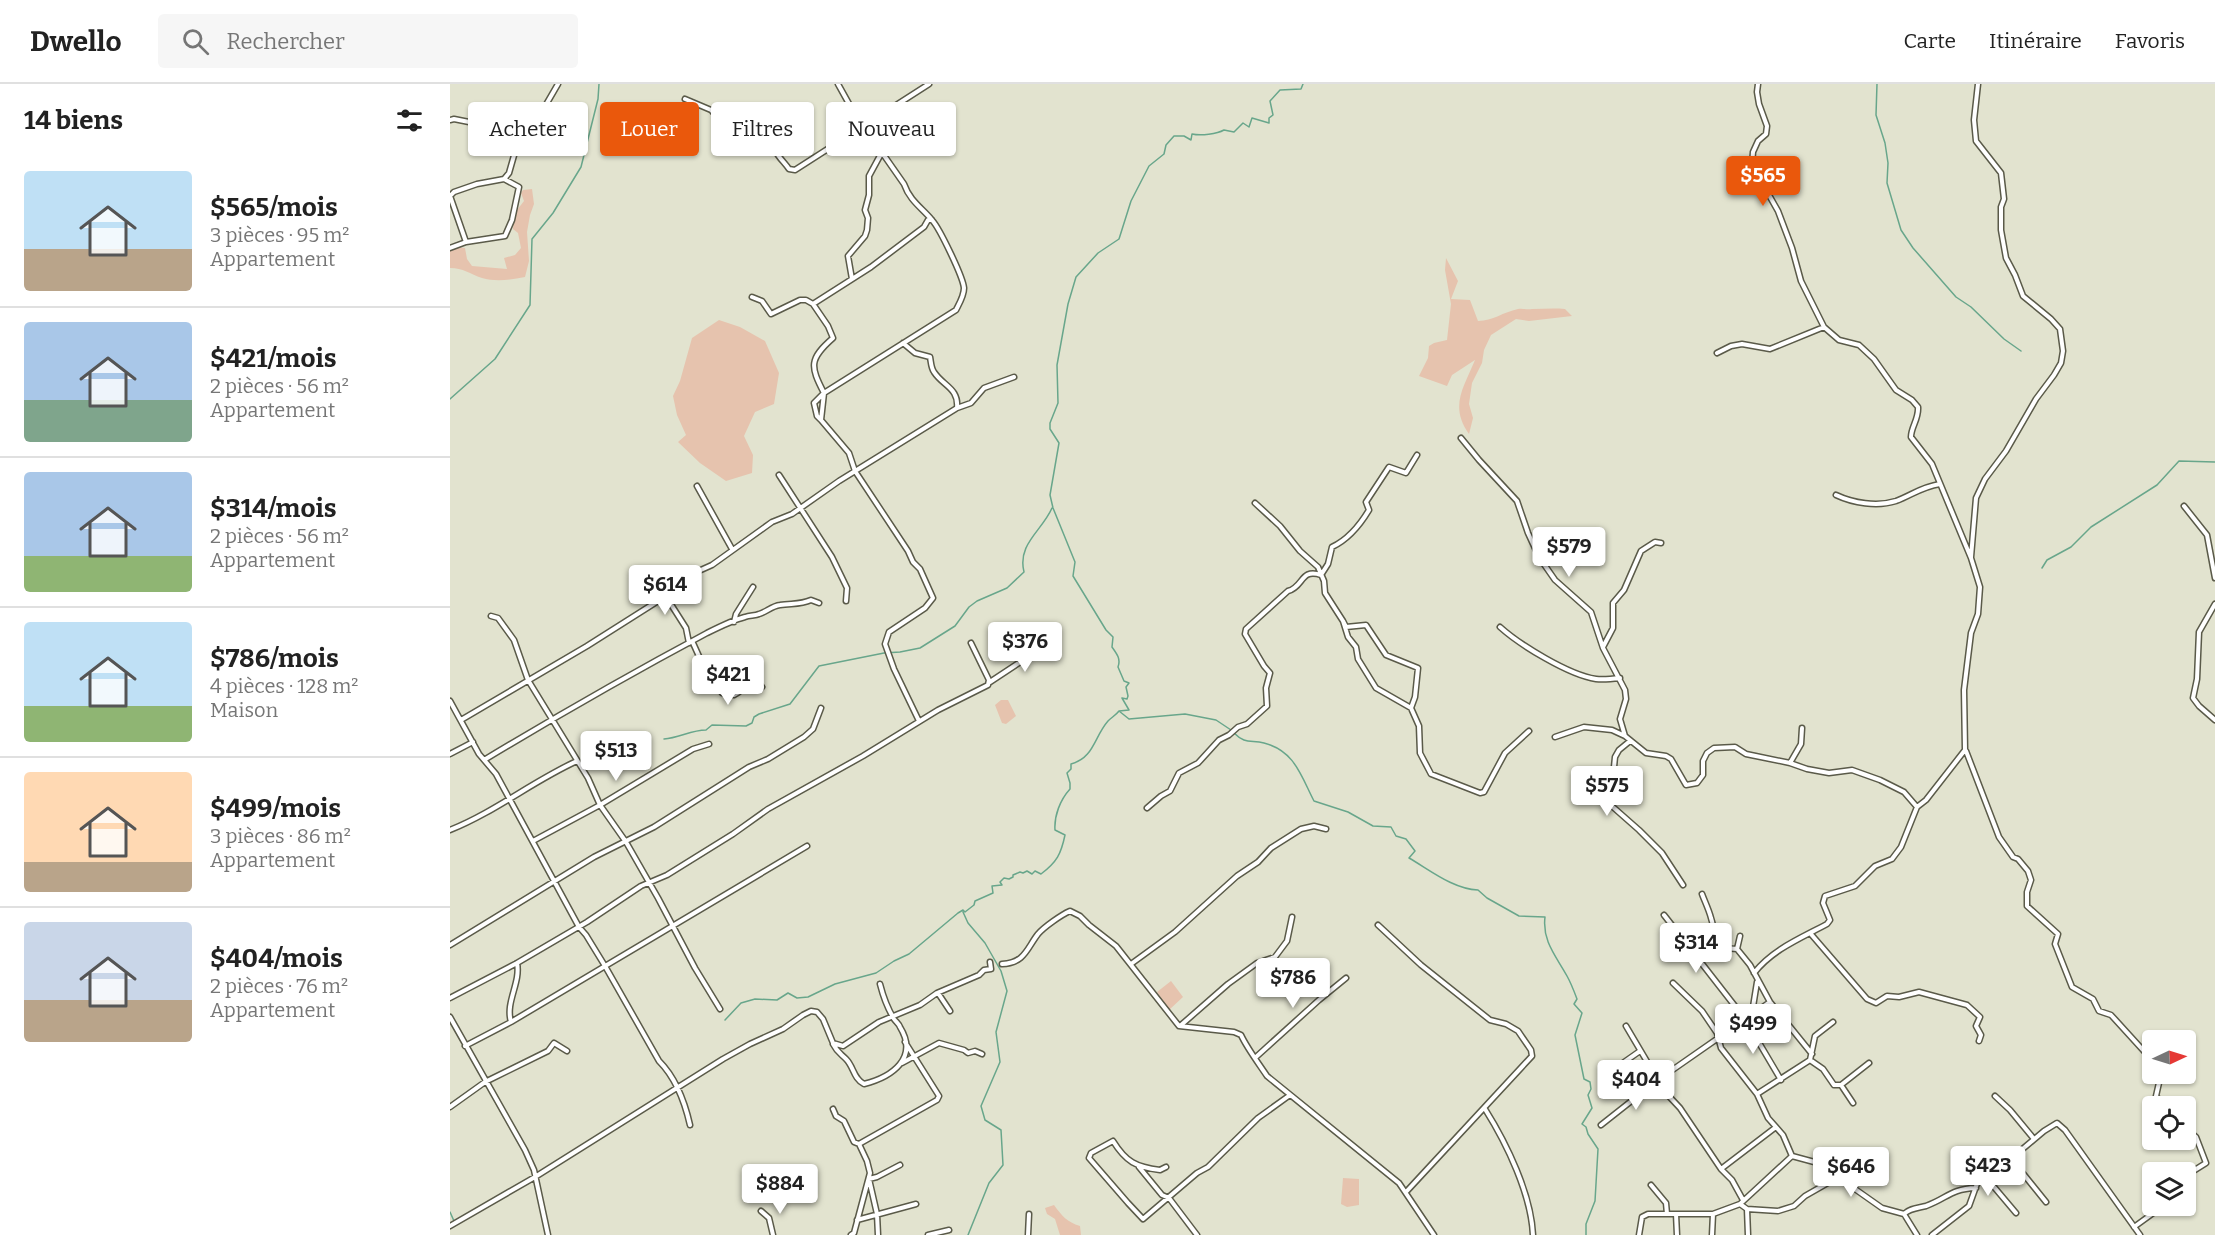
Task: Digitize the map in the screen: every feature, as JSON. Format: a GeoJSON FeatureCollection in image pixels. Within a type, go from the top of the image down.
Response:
{"type":"FeatureCollection","features":[{"type":"Feature","properties":{"kind":"street"},"geometry":{"type":"LineString","coordinates":[[504,179],[509,173],[515,152],[529,134],[558,84]]}},
{"type":"Feature","properties":{"kind":"street"},"geometry":{"type":"LineString","coordinates":[[838,84],[848,102]]}},
{"type":"Feature","properties":{"kind":"street"},"geometry":{"type":"LineString","coordinates":[[902,102],[929,84]]}},
{"type":"Feature","properties":{"kind":"street"},"geometry":{"type":"LineString","coordinates":[[1758,84],[1756,92],[1767,126],[1766,134],[1758,141],[1753,152],[1752,165],[1778,212],[1792,248],[1801,281],[1824,327],[1839,339],[1859,345],[1874,359],[1896,390],[1912,400],[1918,407],[1917,422],[1911,430],[1911,437],[1932,464],[1971,558],[1980,587],[1978,614],[1971,633],[1964,690],[1965,750],[1999,837],[2013,857],[2018,859],[2028,871],[2031,880],[2027,892],[2027,906],[2058,934],[2055,944],[2072,987],[2093,999],[2100,1011],[2111,1015],[2142,1049]]}},
{"type":"Feature","properties":{"kind":"street"},"geometry":{"type":"LineString","coordinates":[[1971,558],[1976,498],[1985,479],[2006,451],[2036,399],[2054,375],[2061,363],[2063,351],[2060,329],[2023,296],[2016,275],[2006,258],[2001,230],[2001,207],[2004,199],[2001,173],[1976,141],[1974,120],[1978,84]]}},
{"type":"Feature","properties":{"kind":"street"},"geometry":{"type":"LineString","coordinates":[[685,99],[711,110],[719,119],[726,122],[750,112],[756,112],[763,117],[775,151],[789,169],[795,170],[826,151]]}},
{"type":"Feature","properties":{"kind":"street"},"geometry":{"type":"LineString","coordinates":[[450,120],[468,122]]}},
{"type":"Feature","properties":{"kind":"street"},"geometry":{"type":"LineString","coordinates":[[852,279],[848,256],[865,236],[869,176],[880,156]]}},
{"type":"Feature","properties":{"kind":"street"},"geometry":{"type":"LineString","coordinates":[[885,156],[904,184],[907,193],[920,210],[932,220],[947,247],[964,288],[962,298],[956,310],[824,393],[814,403],[817,416],[849,453],[855,471],[920,570],[933,598],[926,608],[889,632],[885,644],[919,721]]}},
{"type":"Feature","properties":{"kind":"street"},"geometry":{"type":"LineString","coordinates":[[450,248],[466,242],[505,236],[512,220],[519,187],[504,179],[477,184],[450,196],[466,242]]}},
{"type":"Feature","properties":{"kind":"street"},"geometry":{"type":"LineString","coordinates":[[813,304],[924,227],[928,220],[932,220]]}},
{"type":"Feature","properties":{"kind":"street"},"geometry":{"type":"LineString","coordinates":[[752,297],[762,301],[771,314],[800,300],[806,300],[813,304],[828,326],[833,338],[822,348],[813,362],[813,373],[824,393],[820,420]]}},
{"type":"Feature","properties":{"kind":"street"},"geometry":{"type":"LineString","coordinates":[[1717,353],[1731,346],[1742,344],[1770,350],[1824,327]]}},
{"type":"Feature","properties":{"kind":"street"},"geometry":{"type":"LineString","coordinates":[[903,343],[915,353],[930,357],[933,371],[954,390],[958,399],[957,408]]}},
{"type":"Feature","properties":{"kind":"street"},"geometry":{"type":"LineString","coordinates":[[461,720],[587,646],[658,601],[667,588],[712,565],[772,522],[799,509],[855,471],[957,408],[971,403],[984,388],[1014,377]]}},
{"type":"Feature","properties":{"kind":"street"},"geometry":{"type":"LineString","coordinates":[[1461,438],[1517,501],[1539,557],[1555,580],[1592,612],[1603,648],[1625,690],[1626,699],[1620,719],[1625,736]]}},
{"type":"Feature","properties":{"kind":"street"},"geometry":{"type":"LineString","coordinates":[[1321,575],[1328,564],[1332,547],[1361,523],[1369,510],[1366,502],[1389,467],[1406,474],[1417,455]]}},
{"type":"Feature","properties":{"kind":"street"},"geometry":{"type":"LineString","coordinates":[[778,475],[832,557],[848,588],[846,601]]}},
{"type":"Feature","properties":{"kind":"street"},"geometry":{"type":"LineString","coordinates":[[1836,495],[1850,502],[1885,503],[1896,501],[1923,487],[1940,484]]}},
{"type":"Feature","properties":{"kind":"street"},"geometry":{"type":"LineString","coordinates":[[697,486],[732,549]]}},
{"type":"Feature","properties":{"kind":"street"},"geometry":{"type":"LineString","coordinates":[[1256,503],[1312,560],[1321,575],[1325,593],[1347,627],[1366,625],[1386,655],[1418,668],[1415,697],[1411,708]]}},
{"type":"Feature","properties":{"kind":"street"},"geometry":{"type":"LineString","coordinates":[[2184,506],[2207,535],[2215,578]]}},
{"type":"Feature","properties":{"kind":"street"},"geometry":{"type":"LineString","coordinates":[[1603,648],[1613,628],[1613,603],[1624,590],[1641,551],[1655,542],[1662,543]]}},
{"type":"Feature","properties":{"kind":"street"},"geometry":{"type":"LineString","coordinates":[[1147,808],[1170,791],[1179,773],[1198,763],[1219,740],[1238,727],[1247,724],[1267,706],[1266,688],[1270,673],[1245,634],[1246,629],[1288,591],[1294,590],[1306,575],[1313,573],[1321,575]]}},
{"type":"Feature","properties":{"kind":"street"},"geometry":{"type":"LineString","coordinates":[[734,622],[736,614],[753,587]]}},
{"type":"Feature","properties":{"kind":"street"},"geometry":{"type":"LineString","coordinates":[[667,588],[665,595],[686,628],[691,643],[710,678],[725,695],[740,692],[727,680]]}},
{"type":"Feature","properties":{"kind":"street"},"geometry":{"type":"LineString","coordinates":[[484,760],[626,679],[646,664],[707,633],[766,612],[778,605],[798,604],[811,600],[819,603]]}},
{"type":"Feature","properties":{"kind":"street"},"geometry":{"type":"LineString","coordinates":[[2215,604],[2199,632],[2193,698],[2215,720]]}},
{"type":"Feature","properties":{"kind":"street"},"geometry":{"type":"LineString","coordinates":[[492,616],[498,618],[514,640],[528,680],[577,761],[600,805],[626,842],[720,1009]]}},
{"type":"Feature","properties":{"kind":"street"},"geometry":{"type":"LineString","coordinates":[[1343,621],[1348,638],[1356,647],[1358,659],[1376,688],[1411,708],[1419,726],[1420,753],[1431,774],[1480,793],[1484,792],[1505,753],[1529,731]]}},
{"type":"Feature","properties":{"kind":"street"},"geometry":{"type":"LineString","coordinates":[[1500,627],[1533,651],[1577,674],[1597,679],[1620,678]]}},
{"type":"Feature","properties":{"kind":"street"},"geometry":{"type":"LineString","coordinates":[[450,998],[579,927],[724,840],[768,809],[863,756],[919,721],[984,687],[1049,643]]}},
{"type":"Feature","properties":{"kind":"street"},"geometry":{"type":"LineString","coordinates":[[971,644],[989,682]]}},
{"type":"Feature","properties":{"kind":"street"},"geometry":{"type":"LineString","coordinates":[[710,678],[756,680],[762,687]]}},
{"type":"Feature","properties":{"kind":"street"},"geometry":{"type":"LineString","coordinates":[[450,701],[484,760],[496,774],[579,927],[605,966],[659,1061],[668,1070],[687,1110],[690,1125]]}},
{"type":"Feature","properties":{"kind":"street"},"geometry":{"type":"LineString","coordinates":[[450,945],[554,881],[612,847],[654,827],[749,767],[768,759],[804,737],[813,729],[820,708]]}},
{"type":"Feature","properties":{"kind":"street"},"geometry":{"type":"LineString","coordinates":[[1555,738],[1584,727],[1612,730],[1625,736],[1646,753],[1671,759],[1686,785],[1697,783],[1703,775],[1703,761],[1714,747],[1735,747],[1746,754],[1790,762],[1807,769],[1829,773],[1852,770],[1904,792],[1917,807]]}},
{"type":"Feature","properties":{"kind":"street"},"geometry":{"type":"LineString","coordinates":[[1790,762],[1801,744],[1802,728]]}},
{"type":"Feature","properties":{"kind":"street"},"geometry":{"type":"LineString","coordinates":[[1630,741],[1619,750],[1615,757],[1615,771],[1606,787],[1605,800],[1640,830],[1662,853],[1683,885]]}},
{"type":"Feature","properties":{"kind":"street"},"geometry":{"type":"LineString","coordinates":[[450,754],[473,742]]}},
{"type":"Feature","properties":{"kind":"street"},"geometry":{"type":"LineString","coordinates":[[532,841],[600,805],[672,760],[709,744]]}},
{"type":"Feature","properties":{"kind":"street"},"geometry":{"type":"LineString","coordinates":[[1754,973],[1792,940],[1827,924],[1830,920],[1823,903],[1825,896],[1855,886],[1875,866],[1892,859],[1901,847],[1917,807],[1926,800],[1965,750]]}},
{"type":"Feature","properties":{"kind":"street"},"geometry":{"type":"LineString","coordinates":[[450,830],[510,800],[552,772],[577,761]]}},
{"type":"Feature","properties":{"kind":"street"},"geometry":{"type":"LineString","coordinates":[[1131,964],[1175,932],[1237,876],[1258,862],[1271,848],[1301,829],[1314,826],[1326,829]]}},
{"type":"Feature","properties":{"kind":"street"},"geometry":{"type":"LineString","coordinates":[[465,1046],[511,1022],[807,846]]}},
{"type":"Feature","properties":{"kind":"street"},"geometry":{"type":"LineString","coordinates":[[1702,894],[1712,919],[1713,932],[1720,944],[1737,949]]}},
{"type":"Feature","properties":{"kind":"street"},"geometry":{"type":"LineString","coordinates":[[1002,964],[1009,964],[1023,957],[1031,948],[1039,932],[1070,911],[1080,916],[1116,946],[1179,1026],[1234,1032],[1242,1035],[1246,1046],[1256,1057],[1267,1076],[1382,1168],[1406,1192],[1434,1235]]}},
{"type":"Feature","properties":{"kind":"street"},"geometry":{"type":"LineString","coordinates":[[1664,915],[1744,1019],[1781,1080]]}},
{"type":"Feature","properties":{"kind":"street"},"geometry":{"type":"LineString","coordinates":[[1179,1026],[1228,984],[1257,963],[1275,957],[1287,941],[1292,917]]}},
{"type":"Feature","properties":{"kind":"street"},"geometry":{"type":"LineString","coordinates":[[1378,925],[1421,965],[1490,1020],[1506,1024],[1518,1031],[1531,1050],[1532,1056],[1406,1192]]}},
{"type":"Feature","properties":{"kind":"street"},"geometry":{"type":"LineString","coordinates":[[1810,933],[1867,999],[1876,1003],[1887,996],[1899,997],[1919,992],[1967,1005],[1980,1017],[1976,1026],[1981,1035],[1979,1041]]}},
{"type":"Feature","properties":{"kind":"street"},"geometry":{"type":"LineString","coordinates":[[1737,949],[1740,936]]}},
{"type":"Feature","properties":{"kind":"street"},"geometry":{"type":"LineString","coordinates":[[1737,949],[1750,965],[1770,1002],[1812,1054]]}},
{"type":"Feature","properties":{"kind":"street"},"geometry":{"type":"LineString","coordinates":[[833,1043],[843,1046],[879,1022],[920,1005],[938,993],[984,970],[991,969],[990,962]]}},
{"type":"Feature","properties":{"kind":"street"},"geometry":{"type":"LineString","coordinates":[[511,1022],[508,1014],[511,1005],[510,998],[519,972],[517,963]]}},
{"type":"Feature","properties":{"kind":"street"},"geometry":{"type":"LineString","coordinates":[[1256,1057],[1346,978]]}},
{"type":"Feature","properties":{"kind":"street"},"geometry":{"type":"LineString","coordinates":[[1752,1014],[1758,981]]}},
{"type":"Feature","properties":{"kind":"street"},"geometry":{"type":"LineString","coordinates":[[1673,983],[1697,1005],[1717,1033],[1721,1048],[1757,1094],[1768,1118],[1787,1142],[1792,1156]]}},
{"type":"Feature","properties":{"kind":"street"},"geometry":{"type":"LineString","coordinates":[[880,984],[893,1016],[900,1026],[904,1040],[906,1053],[902,1063]]}},
{"type":"Feature","properties":{"kind":"street"},"geometry":{"type":"LineString","coordinates":[[938,993],[950,1011]]}},
{"type":"Feature","properties":{"kind":"street"},"geometry":{"type":"LineString","coordinates":[[1600,1125],[1659,1080],[1770,1002]]}},
{"type":"Feature","properties":{"kind":"street"},"geometry":{"type":"LineString","coordinates":[[450,1226],[536,1177],[677,1087],[750,1044],[783,1029],[811,1011],[817,1012],[823,1019],[838,1054],[847,1060],[856,1078],[864,1084],[886,1076],[902,1063],[939,1043],[969,1053],[975,1051],[982,1054]]}},
{"type":"Feature","properties":{"kind":"street"},"geometry":{"type":"LineString","coordinates":[[450,1017],[525,1150],[536,1177],[548,1235]]}},
{"type":"Feature","properties":{"kind":"street"},"geometry":{"type":"LineString","coordinates":[[1757,1094],[1810,1060],[1815,1036],[1833,1022]]}},
{"type":"Feature","properties":{"kind":"street"},"geometry":{"type":"LineString","coordinates":[[1626,1026],[1665,1092],[1680,1108],[1721,1169],[1732,1180],[1746,1209],[1748,1235]]}},
{"type":"Feature","properties":{"kind":"street"},"geometry":{"type":"LineString","coordinates":[[859,1144],[937,1100],[939,1096],[904,1040]]}},
{"type":"Feature","properties":{"kind":"street"},"geometry":{"type":"LineString","coordinates":[[450,1107],[485,1082],[548,1051],[554,1043],[567,1051]]}},
{"type":"Feature","properties":{"kind":"street"},"geometry":{"type":"LineString","coordinates":[[1610,1072],[1640,1051]]}},
{"type":"Feature","properties":{"kind":"street"},"geometry":{"type":"LineString","coordinates":[[1810,1060],[1823,1069],[1834,1085],[1841,1084],[1869,1063]]}},
{"type":"Feature","properties":{"kind":"street"},"geometry":{"type":"LineString","coordinates":[[1841,1084],[1853,1103]]}},
{"type":"Feature","properties":{"kind":"street"},"geometry":{"type":"LineString","coordinates":[[1166,1167],[1160,1170],[1134,1165],[1113,1141],[1091,1154],[1089,1158],[1143,1219],[1197,1173],[1208,1167],[1258,1118],[1290,1095]]}},
{"type":"Feature","properties":{"kind":"street"},"geometry":{"type":"LineString","coordinates":[[1995,1096],[2034,1139]]}},
{"type":"Feature","properties":{"kind":"street"},"geometry":{"type":"LineString","coordinates":[[833,1109],[836,1116],[844,1121],[854,1142],[859,1144],[870,1173],[854,1233],[851,1235]]}},
{"type":"Feature","properties":{"kind":"street"},"geometry":{"type":"LineString","coordinates":[[1485,1109],[1499,1132],[1516,1170],[1530,1212],[1533,1235]]}},
{"type":"Feature","properties":{"kind":"street"},"geometry":{"type":"LineString","coordinates":[[1932,1235],[1969,1206],[1978,1181],[2057,1124],[2065,1130],[2140,1235]]}},
{"type":"Feature","properties":{"kind":"street"},"geometry":{"type":"LineString","coordinates":[[1721,1169],[1776,1127]]}},
{"type":"Feature","properties":{"kind":"street"},"geometry":{"type":"LineString","coordinates":[[2196,1137],[2206,1163],[2196,1169]]}},
{"type":"Feature","properties":{"kind":"street"},"geometry":{"type":"LineString","coordinates":[[1792,1156],[1818,1162],[1882,1208],[1904,1214],[1917,1235]]}},
{"type":"Feature","properties":{"kind":"street"},"geometry":{"type":"LineString","coordinates":[[1640,1235],[1642,1217],[1648,1214],[1713,1214],[1741,1202],[1792,1156]]}},
{"type":"Feature","properties":{"kind":"street"},"geometry":{"type":"LineString","coordinates":[[2013,1157],[2021,1171],[2046,1202]]}},
{"type":"Feature","properties":{"kind":"street"},"geometry":{"type":"LineString","coordinates":[[869,1179],[900,1165]]}},
{"type":"Feature","properties":{"kind":"street"},"geometry":{"type":"LineString","coordinates":[[1139,1166],[1162,1195],[1169,1198],[1197,1235]]}},
{"type":"Feature","properties":{"kind":"street"},"geometry":{"type":"LineString","coordinates":[[1982,1166],[1989,1181],[2016,1213]]}},
{"type":"Feature","properties":{"kind":"street"},"geometry":{"type":"LineString","coordinates":[[1746,1209],[1778,1211],[1794,1206],[1805,1196],[1839,1176]]}},
{"type":"Feature","properties":{"kind":"street"},"geometry":{"type":"LineString","coordinates":[[869,1179],[877,1214],[878,1235]]}},
{"type":"Feature","properties":{"kind":"street"},"geometry":{"type":"LineString","coordinates":[[1651,1185],[1666,1203],[1667,1214]]}},
{"type":"Feature","properties":{"kind":"street"},"geometry":{"type":"LineString","coordinates":[[1904,1214],[1908,1210],[1932,1203],[1951,1192],[1963,1188],[1976,1188]]}},
{"type":"Feature","properties":{"kind":"street"},"geometry":{"type":"LineString","coordinates":[[857,1221],[916,1204]]}},
{"type":"Feature","properties":{"kind":"street"},"geometry":{"type":"LineString","coordinates":[[761,1211],[769,1218],[774,1235]]}},
{"type":"Feature","properties":{"kind":"street"},"geometry":{"type":"LineString","coordinates":[[1028,1235],[1029,1214]]}},
{"type":"Feature","properties":{"kind":"street"},"geometry":{"type":"LineString","coordinates":[[1676,1214],[1677,1235]]}},
{"type":"Feature","properties":{"kind":"street"},"geometry":{"type":"LineString","coordinates":[[1712,1235],[1713,1214]]}},
{"type":"Feature","properties":{"kind":"street"},"geometry":{"type":"LineString","coordinates":[[2134,1227],[2149,1216]]}},
{"type":"Feature","properties":{"kind":"street"},"geometry":{"type":"LineString","coordinates":[[928,1235],[949,1230]]}},
{"type":"Feature","properties":{"kind":"shaded area"},"geometry":{"type":"Polygon","coordinates":[[[532,189],[534,204],[527,232],[529,261],[525,277],[492,280],[450,268],[450,250],[457,247],[465,248],[467,259],[472,266],[507,269],[504,258],[515,255],[521,248],[518,233],[513,229],[514,214],[524,201],[521,193],[523,190],[532,189]]]}},
{"type":"Feature","properties":{"kind":"shaded area"},"geometry":{"type":"Polygon","coordinates":[[[1446,258],[1458,281],[1451,299],[1470,300],[1478,321],[1520,309],[1565,309],[1572,316],[1529,321],[1516,319],[1491,335],[1484,350],[1482,363],[1472,383],[1469,404],[1473,418],[1469,434],[1463,424],[1459,405],[1463,388],[1475,360],[1452,375],[1447,386],[1419,376],[1428,358],[1429,346],[1447,340],[1451,304],[1445,270],[1446,258]]]}},
{"type":"Feature","properties":{"kind":"shaded area"},"geometry":{"type":"Polygon","coordinates":[[[719,320],[740,327],[765,341],[779,373],[774,404],[755,412],[744,436],[753,455],[752,473],[726,481],[700,463],[678,442],[686,435],[677,415],[673,396],[680,381],[692,338],[719,320]]]}},
{"type":"Feature","properties":{"kind":"shaded area"},"geometry":{"type":"Polygon","coordinates":[[[1001,700],[1008,700],[1016,716],[1006,724],[1002,723],[995,705],[1001,700]]]}},
{"type":"Feature","properties":{"kind":"shaded area"},"geometry":{"type":"Polygon","coordinates":[[[1171,981],[1183,997],[1169,1010],[1157,992],[1171,981]]]}},
{"type":"Feature","properties":{"kind":"shaded area"},"geometry":{"type":"Polygon","coordinates":[[[1343,1178],[1359,1179],[1359,1205],[1347,1207],[1341,1204],[1343,1178]]]}},
{"type":"Feature","properties":{"kind":"shaded area"},"geometry":{"type":"Polygon","coordinates":[[[1054,1205],[1065,1218],[1080,1226],[1081,1235],[1060,1235],[1055,1219],[1047,1214],[1045,1208],[1054,1205]]]}},
{"type":"Feature","properties":{"kind":"waterway"},"geometry":{"type":"LineString","coordinates":[[450,399],[495,359],[530,305],[532,239],[553,213],[581,167],[598,99],[599,84]]}},
{"type":"Feature","properties":{"kind":"waterway"},"geometry":{"type":"LineString","coordinates":[[725,1020],[741,1003],[755,999],[777,1000],[788,993],[797,998],[808,997],[835,984],[876,973],[909,954],[958,913],[963,910],[965,912],[974,905],[975,901],[993,893],[992,886],[1002,885],[1000,882],[1004,878],[1009,879],[1013,875],[1027,871],[1032,874],[1035,871],[1041,874],[1058,857],[1065,835],[1055,830],[1056,819],[1061,803],[1070,789],[1067,773],[1071,769],[1071,764],[1085,757],[1109,720],[1119,711],[1129,710],[1122,698],[1127,699],[1126,687],[1129,683],[1124,681],[1118,667],[1119,659],[1112,647],[1113,637],[1106,630],[1073,576],[1075,562],[1050,495],[1059,443],[1050,429],[1050,423],[1058,403],[1057,365],[1068,304],[1076,277],[1098,253],[1119,239],[1131,201],[1149,166],[1164,154],[1166,145],[1174,136],[1184,136],[1191,140],[1192,134],[1209,134],[1224,130],[1234,132],[1243,123],[1249,127],[1252,118],[1269,123],[1269,118],[1273,115],[1270,101],[1280,90],[1301,89],[1303,84]]}},
{"type":"Feature","properties":{"kind":"waterway"},"geometry":{"type":"LineString","coordinates":[[1877,84],[1876,115],[1885,143],[1888,163],[1887,183],[1901,230],[1913,248],[1956,297],[1971,307],[2004,339],[2021,351]]}},
{"type":"Feature","properties":{"kind":"waterway"},"geometry":{"type":"LineString","coordinates":[[2042,568],[2047,560],[2071,547],[2091,527],[2157,485],[2179,461],[2215,462]]}},
{"type":"Feature","properties":{"kind":"waterway"},"geometry":{"type":"LineString","coordinates":[[664,739],[706,730],[712,725],[746,726],[752,723],[754,717],[759,714],[790,704],[819,666],[920,648],[955,626],[969,607],[977,601],[1007,588],[1024,572],[1024,553],[1027,546],[1052,508]]}},
{"type":"Feature","properties":{"kind":"waterway"},"geometry":{"type":"LineString","coordinates":[[1119,711],[1129,719],[1185,714],[1216,720],[1231,730]]}},
{"type":"Feature","properties":{"kind":"waterway"},"geometry":{"type":"LineString","coordinates":[[1234,733],[1245,740],[1264,743],[1283,752],[1296,766],[1314,801],[1348,812],[1373,826],[1391,827],[1396,836],[1406,839],[1415,851],[1409,858],[1433,873],[1451,883],[1478,890],[1487,898],[1519,916],[1545,917],[1548,941],[1577,999],[1574,1004],[1582,1013],[1575,1035],[1584,1079],[1590,1082],[1591,1089],[1588,1095],[1592,1108],[1582,1124],[1598,1149],[1595,1201],[1586,1224],[1586,1235]]}},
{"type":"Feature","properties":{"kind":"waterway"},"geometry":{"type":"LineString","coordinates":[[963,912],[1001,971],[1007,991],[996,1032],[1000,1062],[981,1106],[985,1120],[1001,1130],[1003,1165],[989,1183],[968,1235]]}},
{"type":"Feature","properties":{"kind":"waterway"},"geometry":{"type":"LineString","coordinates":[[450,1212],[454,1221]]}}]}
